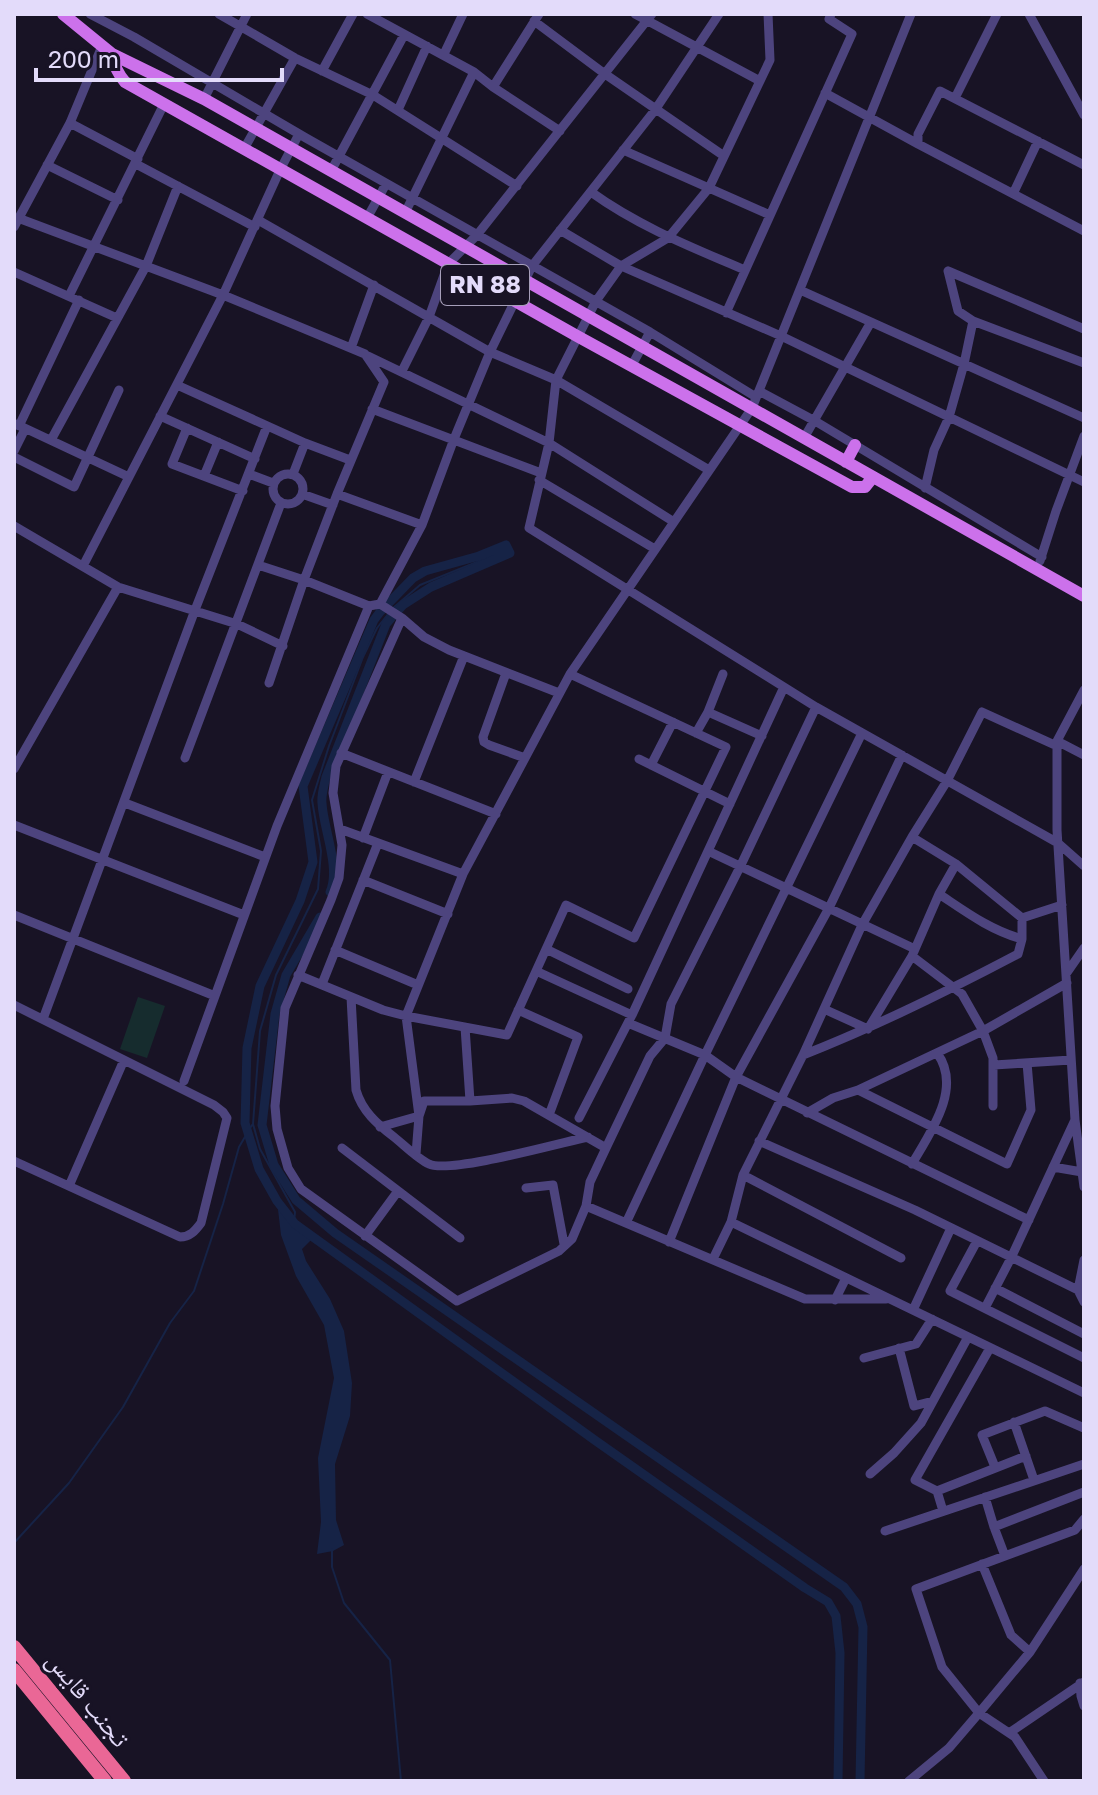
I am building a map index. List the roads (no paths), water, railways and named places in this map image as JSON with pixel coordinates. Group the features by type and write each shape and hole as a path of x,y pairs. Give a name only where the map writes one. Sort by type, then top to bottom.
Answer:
{"highway":[{"name":"تجنب قايس","path":"14,1647 124,1781"},
{"name":"تجنب قايس","path":"14,1670 105,1781"}],"main road":[{"name":"RN 88","path":"63,14 107,50 125,82 161,103 852,487 865,487 873,477"},
{"path":"107,50 204,99 676,365 755,399 804,438 968,531 1040,563 1084,596"},
{"path":"161,103 168,82"},
{"path":"676,365 683,353"},
{"path":"846,462 855,445"},
{"path":"968,531 976,518"}],"street":[{"path":"90,14 650,332 755,399 815,421 976,518 1040,563 1084,436"},
{"path":"219,14 295,58 373,95 517,186"},
{"path":"204,99 247,14"},
{"path":"322,71 353,14"},
{"path":"367,14 474,72 560,131"},
{"path":"444,54 463,14"},
{"path":"635,14 649,17 696,48 760,81"},
{"path":"382,605 422,525 490,352 532,266 655,110 719,14"},
{"path":"768,14 770,60 709,188 668,238 621,266 596,301 556,380 549,443 529,528 816,707 1058,843 1084,866"},
{"path":"726,313 852,34 829,19 831,14"},
{"path":"416,1154 419,1116 406,1016 463,874 570,674 741,425 755,399 911,14"},
{"path":"955,98 997,14"},
{"path":"1029,14 1084,115"},
{"path":"402,371 429,317 448,264 477,235 517,186 649,17"},
{"path":"493,87 536,18 605,74 724,156"},
{"path":"331,171 404,35"},
{"path":"398,110 427,46"},
{"path":"107,50 16,223 146,266 365,354 549,443 674,522"},
{"path":"244,149 295,58"},
{"path":"405,213 474,72"},
{"path":"918,144 918,134 940,91 1084,165"},
{"path":"825,93 1084,231"},
{"path":"119,390 74,487 14,454 19,426 95,247 161,103"},
{"path":"70,123 178,186 257,223 374,285 490,352 556,380 709,470"},
{"path":"83,566 223,295 299,134"},
{"path":"1013,194 1038,141"},
{"path":"623,150 770,215"},
{"path":"47,165 118,200"},
{"path":"367,218 386,184"},
{"path":"51,440 146,266 178,186"},
{"path":"591,192 668,238 745,270"},
{"path":"560,230 621,266 781,336 1084,482"},
{"path":"1084,329 948,271 958,311 973,321 1084,363"},
{"path":"14,272 117,318"},
{"path":"351,348 374,285"},
{"path":"800,290 1084,418"},
{"path":"925,488 934,450 949,417 973,321"},
{"path":"804,438 871,322"},
{"path":"632,365 650,332"},
{"path":"269,683 304,580 384,382 365,354"},
{"path":"177,385 350,460"},
{"path":"372,409 454,439 540,476 655,549"},
{"path":"160,416 255,459"},
{"path":"19,426 129,477"},
{"path":"43,1019 267,426"},
{"path":"187,428 172,464 243,491"},
{"path":"204,476 218,442"},
{"path":"293,474 305,443"},
{"path":"249,474 273,483"},
{"path":"283,474 293,474 302,483 302,494 295,502 281,503 273,494 273,483 283,474"},
{"path":"302,494 333,505"},
{"path":"337,494 422,525"},
{"path":"185,758 281,503"},
{"path":"14,526 118,587 237,624 283,646"},
{"path":"258,565 369,606 382,605 424,637 559,693"},
{"path":"14,769 118,587"},
{"path":"184,1081 265,857 369,606"},
{"path":"399,616 336,766 333,793 342,845 339,878 285,1008 275,1106 281,1147 288,1168 301,1189 457,1301 559,1251 572,1239 586,1206 590,1182 650,1056 665,1038 671,1004 816,707"},
{"path":"414,782 464,656"},
{"path":"506,673 483,737 484,742 525,758"},
{"path":"298,975 383,1010 507,1035 566,905 634,938 726,747 570,674"},
{"path":"696,733 723,674"},
{"path":"579,1118 630,1019 784,687"},
{"path":"1084,690 1057,744 1058,843 1071,1060 1084,1187"},
{"path":"708,712 762,736"},
{"path":"713,1259 731,1222 743,1175 803,1055 862,925 947,781 982,712 1084,755"},
{"path":"651,765 673,722"},
{"path":"626,1223 862,733"},
{"path":"341,753 496,814"},
{"path":"669,1242 736,1077 829,908 902,755"},
{"path":"639,759 730,804"},
{"path":"363,838 388,772"},
{"path":"125,803 265,857"},
{"path":"14,825 244,915"},
{"path":"340,829 463,874"},
{"path":"912,837 956,864 1022,918"},
{"path":"322,984 378,843"},
{"path":"708,851 829,908 914,953 962,994 983,1031 994,1065 993,1106"},
{"path":"868,1029 914,953 939,894 956,864"},
{"path":"363,880 448,914"},
{"path":"939,894 985,926 1022,939"},
{"path":"1022,918 1062,905"},
{"path":"14,915 215,996"},
{"path":"803,1055 868,1029 1018,954 1022,918"},
{"path":"807,1113 833,1098 858,1090 983,1031 1067,978 1084,948"},
{"path":"546,949 628,989"},
{"path":"335,950 418,985"},
{"path":"536,971 665,1038 705,1055 736,1077 807,1113 1029,1220"},
{"path":"351,997 356,1090 363,1108 380,1127 429,1164 444,1167 588,1137"},
{"path":"14,1005 214,1105 227,1118 201,1223 190,1235 180,1237 14,1161"},
{"path":"824,1009 868,1029"},
{"path":"518,1010 578,1037 549,1115"},
{"path":"465,1027 470,1101"},
{"path":"912,1164 933,1128 947,1093 944,1062 937,1053"},
{"path":"69,1186 124,1060"},
{"path":"994,1065 1071,1060"},
{"path":"858,1090 1007,1164 1031,1110 1027,1063"},
{"path":"419,1116 424,1101 519,1099 606,1148"},
{"path":"380,1127 419,1116"},
{"path":"985,1308 1075,1120"},
{"path":"759,1141 951,1228 1078,1290"},
{"path":"342,1148 460,1238"},
{"path":"1053,1167 1082,1172"},
{"path":"743,1175 901,1258"},
{"path":"526,1188 553,1185 564,1244"},
{"path":"365,1236 398,1191"},
{"path":"586,1206 805,1299 889,1298"},
{"path":"731,1222 1084,1393"},
{"path":"913,1310 951,1228"},
{"path":"977,1241 950,1291 1084,1358"},
{"path":"1084,1260 1078,1290 1084,1302"},
{"path":"835,1300 846,1278"},
{"path":"995,1288 1084,1334"},
{"path":"864,1358 916,1344 932,1319"},
{"path":"870,1474 921,1423 968,1337"},
{"path":"899,1348 914,1406 933,1401"},
{"path":"943,1511 937,1491 915,1480 990,1348"},
{"path":"995,1467 982,1435 1045,1411 1084,1428"},
{"path":"1014,1422 1034,1480"},
{"path":"937,1491 1026,1456"},
{"path":"885,1531 1084,1464"},
{"path":"994,1527 1084,1492"},
{"path":"985,1497 1005,1556"},
{"path":"1044,1781 1015,1737 979,1713 942,1667 916,1589 1080,1532 1084,1519"},
{"path":"982,1564 1011,1635 1030,1652"},
{"path":"909,1781 949,1748 1030,1652 1084,1569"},
{"path":"1009,1733 1082,1682"},
{"path":"1082,1682 1084,1706"}],"water":[{"path":"277,1201 295,1224 314,1237 302,1249 344,1331 352,1383 350,1416 335,1464 336,1520 344,1545 317,1554 321,1522 318,1458 334,1378 324,1325 296,1276 281,1235"}],"waterway":[{"path":"330,892 334,871 323,813 323,790 386,624 403,605 431,587 510,553 506,545 425,571 413,578 374,620 303,786 313,862 300,901 260,986 247,1048 245,1123 259,1169 277,1201 295,1224 596,1441 828,1602 836,1616 840,1653 838,1781"},
{"path":"393,608 420,585 504,551"},
{"path":"294,1223 295,1212 260,1149 253,1124 260,1031 276,975 318,889 321,851 312,800 363,657 377,628 389,613"},
{"path":"320,917 286,975 275,1014 262,1125 274,1165 296,1200 335,1233 844,1587 857,1604 863,1627 860,1781"},
{"path":"14,1543 69,1483 123,1407 170,1323 194,1291 239,1147 252,1125"},
{"path":"332,1549 332,1567 344,1603 390,1660 401,1781"}]}
